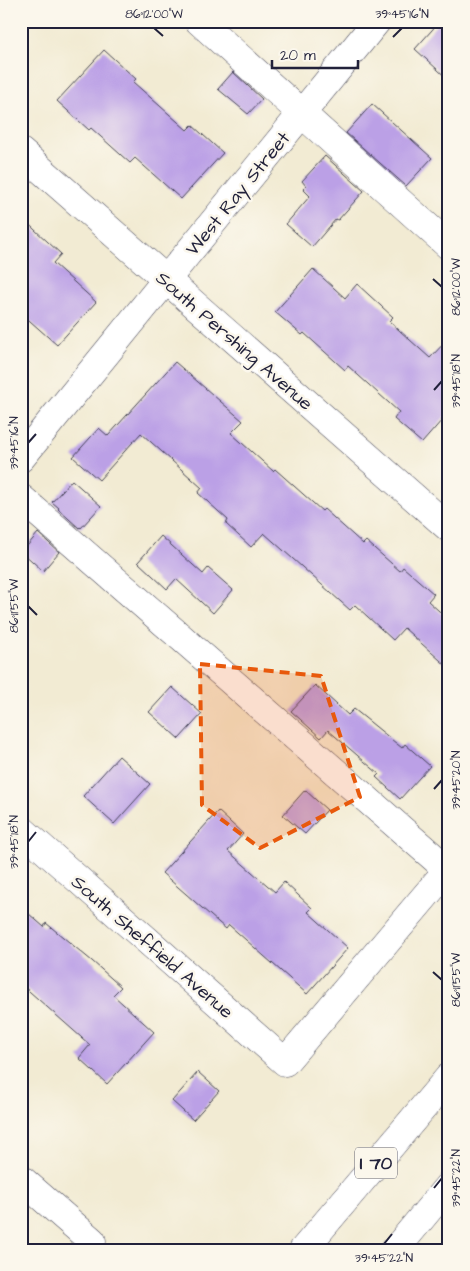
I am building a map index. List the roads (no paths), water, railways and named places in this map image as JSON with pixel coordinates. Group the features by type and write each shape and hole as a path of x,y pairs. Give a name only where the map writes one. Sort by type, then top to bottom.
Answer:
{"main road":[{"path":"199,21 449,246"},
{"name":"West Ray Street","path":"21,458 377,21"},
{"name":"South Pershing Avenue","path":"21,152 449,528"},
{"path":"21,498 448,869"},
{"name":"South Sheffield Avenue","path":"21,829 285,1062 448,869"},
{"name":"I 70","path":"303,1250 449,1077"},
{"path":"21,1179 92,1241"},
{"path":"395,1250 449,1185"}]}
